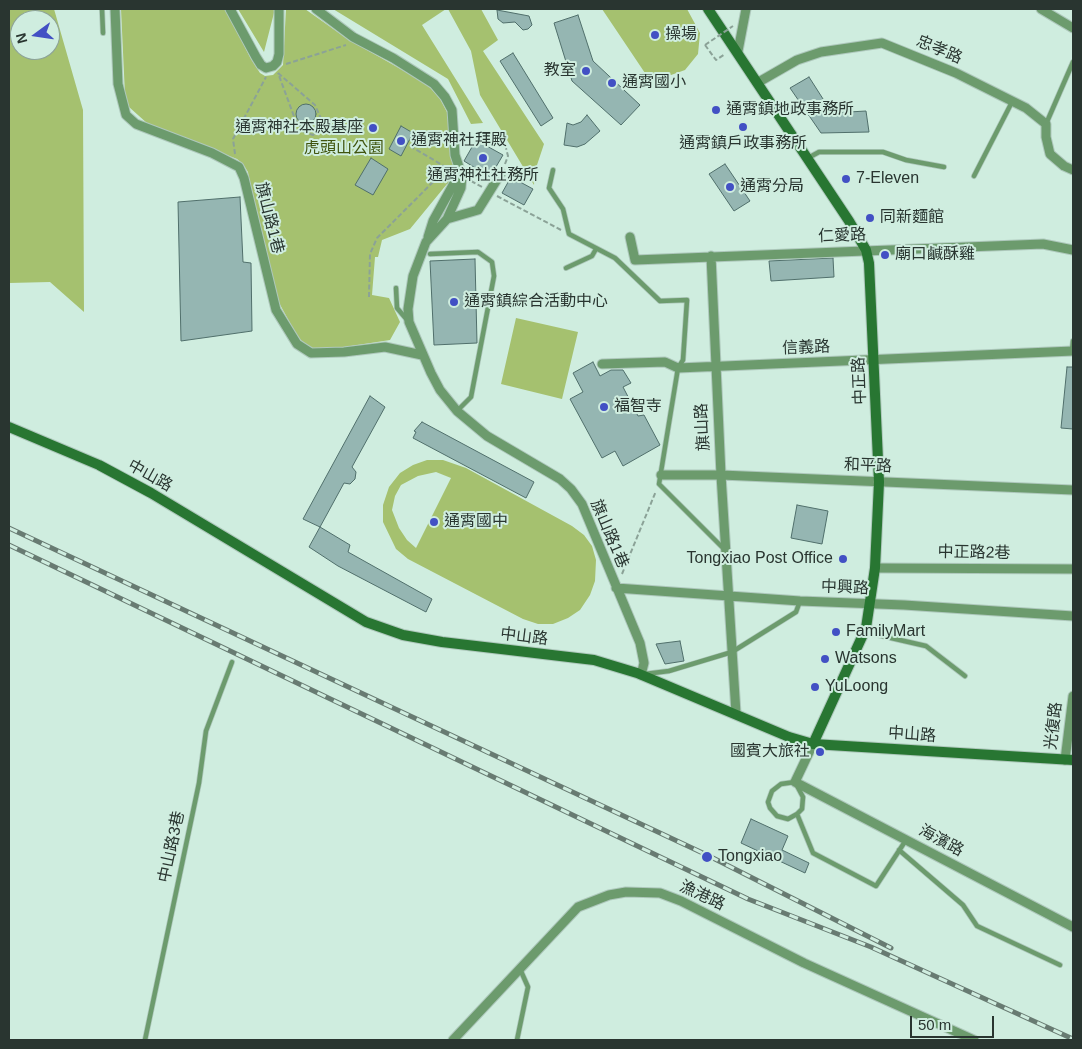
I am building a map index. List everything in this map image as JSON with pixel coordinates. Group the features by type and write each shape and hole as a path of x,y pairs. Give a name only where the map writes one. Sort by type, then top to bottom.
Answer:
{"main road":[{"name":"中正路","path":"708,9 738,51 866,250 869,263 878,482 875,568 865,632 813,744"},
{"name":"中山路","path":"9,427 99,465 150,493 366,622 403,635 442,642 594,660 642,675 736,713 789,737 813,744 1069,760"}],"street":[{"name":"旗山路1巷","path":"115,9 118,84 126,115 136,124 212,153 238,167 244,178 276,310 297,344 311,353 344,352 385,347 422,355"},
{"path":"230,9 256,58 266,68 273,66 277,62 279,54 279,9"},
{"path":"316,9 353,36 434,84 445,97 452,110 455,155 460,176 433,221 426,242"},
{"path":"738,51 746,9"},
{"path":"1041,9 1073,28"},
{"name":"忠孝路","path":"757,83 797,60 821,52 882,43 956,73 1012,102 1046,124"},
{"path":"1046,124 1046,137 1050,154 1064,166 1073,170"},
{"path":"447,219 478,210 501,173"},
{"name":"旗山路1巷","path":"460,176 461,188 447,219 426,242 413,276 409,294 408,322 440,390 456,411 475,428 560,479 571,489 590,522 640,643 644,664 642,675"},
{"name":"仁愛路","path":"630,237 635,260 1043,244 1073,250"},
{"name":"旗山路","path":"710,256 720,475 736,713"},
{"name":"信義路","path":"602,364 665,362 678,368 715,367 1073,351"},
{"name":"和平路","path":"660,479 720,475 1073,490"},
{"name":"中正路2巷","path":"875,568 1073,569"},
{"name":"中興路","path":"616,588 800,601 870,603 1073,616"},
{"name":"光復路","path":"1069,760 1073,696"},
{"name":"中正路","path":"795,782 813,744"},
{"name":"海濱路","path":"795,782 1073,927"},
{"name":"漁港路","path":"452,1040 578,907 593,900 626,892 660,892 804,963 974,1040"}],"lane":[{"path":"102,9 103,33"},
{"path":"1046,124 1073,62"},
{"path":"974,176 1012,102"},
{"path":"807,159 819,152 884,152 906,160 944,167"},
{"path":"553,170 549,188 563,209 569,234 616,258 660,301 687,300 683,360 678,368 660,479 725,551"},
{"path":"566,268 592,256 596,249"},
{"path":"430,254 478,252 492,262 494,276 471,397 456,411"},
{"path":"396,288 397,308 408,322"},
{"path":"1073,341 1073,351"},
{"path":"642,675 676,669 732,652 796,612 800,601"},
{"path":"865,632 926,646 964,676"},
{"name":"中山路3巷","path":"145,1040 199,783 206,731 232,662"},
{"path":"795,782 803,797 802,809 797,814 788,819 773,813 768,802 776,786 795,782"},
{"path":"797,814 813,853 876,886 906,840"},
{"path":"899,850 963,905 977,926 1060,965"},
{"path":"517,1040 528,987 520,967"}],"path":[{"path":"716,60 705,45 734,26"},
{"path":"284,65 347,45"},
{"path":"278,73 315,105 322,121 321,128 313,135 304,132 295,119 278,73"},
{"path":"238,167 233,138 266,77"},
{"path":"410,146 460,176"},
{"path":"501,173 508,156 506,148"},
{"path":"369,296 370,254 378,238 433,182 460,176"},
{"path":"503,199 529,215 569,234"},
{"path":"616,588 660,479"}],"green space":[{"path":"9,9 54,9 10,10 10,60 60,60 60,30 83,110 84,312 50,282 9,283"},
{"name":"虎頭山公園","path":"121,9 230,9 227,12 251,59 260,73 265,76 273,75 283,65 286,9 305,9 346,38 427,84 440,99 448,114 451,159 459,178 457,189 447,184 410,229 382,240 378,257 375,257 372,295 389,298 400,322 390,340 325,350 312,348 304,344 296,334 277,299 259,235 248,172 243,164 237,159 148,124 129,107 125,95"},
{"path":"238,9 275,9 264,52"},
{"path":"333,9 446,9 422,25 483,123 471,124 448,79"},
{"path":"448,9 481,9 498,40 483,51 544,144 535,171 534,185 480,95 471,51"},
{"path":"602,9 687,9 700,33 698,54 685,70 671,75 659,72 661,76 651,82"},
{"path":"516,318 578,332 562,399 501,384"},
{"path":"427,460 443,460 466,468 572,526 584,535 592,546 596,560 595,581 590,595 580,610 568,618 553,624 538,624 523,619 408,559 396,549 383,522 383,505 389,487 400,473 413,465","holes":["436,472 451,478 416,548 407,540 399,528 392,510 395,496 401,485 418,476"]}],"building":[{"path":"497,10 529,16 532,25 528,29 523,30 515,22 503,23 498,19"},
{"name":"教室","path":"578,15 593,61 640,105 621,125 572,81 554,23"},
{"path":"513,53 553,118 541,126 500,61"},
{"path":"809,77 832,113 866,111 869,132 821,133 790,88"},
{"path":"306,104 313,107 316,114 313,121 306,124 299,121 296,114 299,107"},
{"path":"587,115 600,131 585,144 577,147 564,145 567,123 573,125 581,122"},
{"name":"通霄神社拜殿","path":"401,126 413,133 401,156 389,149"},
{"name":"通霄神社社務所","path":"476,140 503,155 490,177 464,161"},
{"path":"371,158 388,169 373,195 355,185"},
{"name":"通霄分局","path":"725,164 750,201 734,211 709,174"},
{"path":"511,177 533,189 524,205 502,193"},
{"path":"240,197 243,262 251,263 252,331 181,341 178,202"},
{"path":"833,258 834,277 771,281 769,261"},
{"name":"通霄鎮綜合活動中心","path":"475,259 477,343 434,345 430,261"},
{"name":"福智寺","path":"593,362 600,376 611,370 623,370 631,383 623,387 638,416 644,415 660,445 623,466 615,451 602,458 570,399 583,392 573,373"},
{"path":"1067,367 1073,367 1073,429 1061,428"},
{"path":"370,396 385,407 352,467 356,472 355,479 350,484 344,483 320,527 303,519"},
{"path":"422,422 534,482 526,498 413,438 416,432 414,431"},
{"path":"797,505 828,511 822,544 791,538"},
{"path":"320,527 350,545 348,552 432,599 426,612 338,566 309,547"},
{"path":"680,641 684,661 665,664 656,644"},
{"path":"751,819 788,836 782,850 809,863 805,873 741,843"}],"railway":[{"path":"9,528 707,855 891,948"},
{"path":"9,545 748,899 871,947 1073,1039"}],"place":[{"name":"操場","path":"655,35"},
{"name":"教室","path":"586,71"},
{"name":"通霄國小","path":"612,83"},
{"name":"通霄鎮地政事務所","path":"716,110"},
{"name":"通霄鎮戶政事務所","path":"743,127"},
{"name":"通霄神社本殿基座","path":"373,128"},
{"name":"通霄神社拜殿","path":"401,141"},
{"name":"通霄神社社務所","path":"483,158"},
{"name":"7-Eleven","path":"846,179"},
{"name":"通霄分局","path":"730,187"},
{"name":"同新麵館","path":"870,218"},
{"name":"廟口鹹酥雞","path":"885,255"},
{"name":"通霄鎮綜合活動中心","path":"454,302"},
{"name":"福智寺","path":"604,407"},
{"name":"通霄國中","path":"434,522"},
{"name":"Tongxiao Post Office","path":"843,559"},
{"name":"FamilyMart","path":"836,632"},
{"name":"Watsons","path":"825,659"},
{"name":"YuLoong","path":"815,687"},
{"name":"國賓大旅社","path":"820,752"},
{"name":"Tongxiao","path":"707,857"}]}
